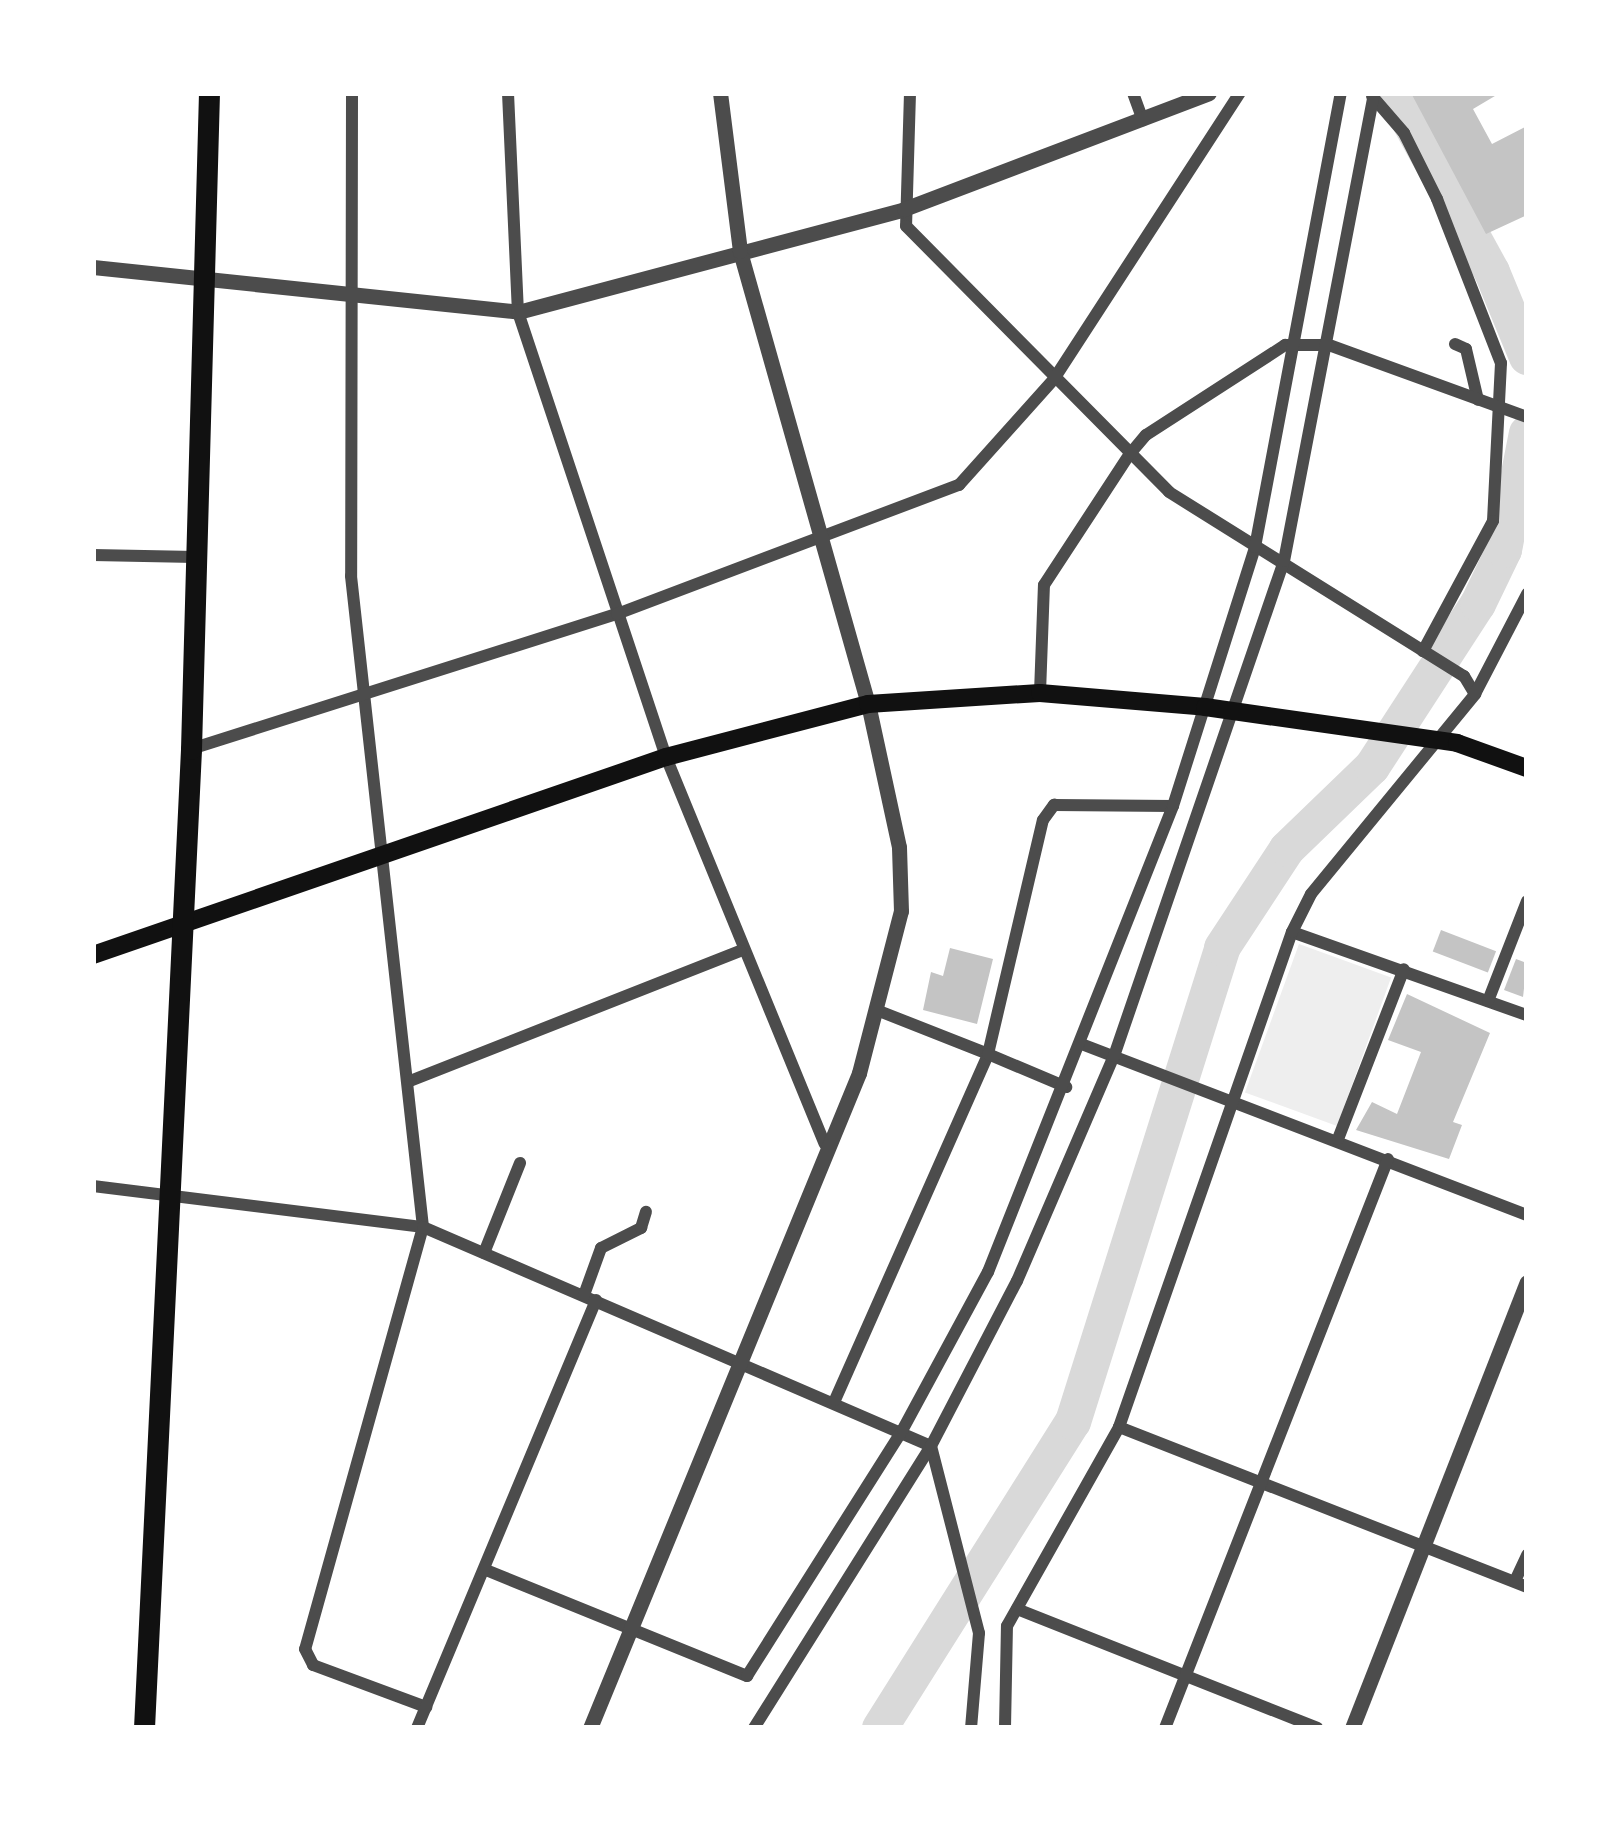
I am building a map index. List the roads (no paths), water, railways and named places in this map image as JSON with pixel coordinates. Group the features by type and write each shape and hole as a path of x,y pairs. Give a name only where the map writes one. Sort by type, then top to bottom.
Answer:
{"highway":[{"path":"144,1728 191,749 209,93"}],"main road":[{"path":"93,956 384,850 666,757 868,704 1040,693 1205,707 1437,739 1527,768"}],"street":[{"path":"352,93 346,466 422,1228 305,1649 314,1665 426,1707"},
{"path":"508,93 518,312 666,757 740,950 825,1144"},
{"path":"590,1728 879,1011 902,911 899,847 868,704 740,250 720,93"},
{"path":"910,93 906,226 1129,455 1208,522 1284,561 1464,676 1475,694"},
{"path":"1133,93 1143,120"},
{"path":"93,267 518,312 904,209 1210,93"},
{"path":"191,749 617,614 959,485 1054,379 1240,93"},
{"path":"486,1570 747,1676 903,1429 988,1272 1084,1045 1174,806 1255,547 1299,342 1342,93"},
{"path":"754,1728 931,1446 1017,1281 1114,1056 1284,561 1329,345 1371,96"},
{"path":"1371,96 1404,133 1437,199 1501,363 1504,409 1493,521 1428,653"},
{"path":"1040,693 1044,585 1129,455 1145,435 1299,342 1329,345 1527,417"},
{"path":"1455,344 1466,349 1478,400"},
{"path":"93,555 195,556"},
{"path":"1005,1728 1007,1626 1120,1427 1292,932 1311,894 1475,694 1527,594"},
{"path":"835,1400 988,1054 1043,820 1054,806 1174,806"},
{"path":"1489,1001 1527,901"},
{"path":"1292,932 1527,1015"},
{"path":"410,1081 740,950"},
{"path":"1338,1139 1404,969"},
{"path":"879,1011 1066,1088"},
{"path":"1084,1045 1527,1214"},
{"path":"1165,1728 1388,1159"},
{"path":"484,1253 520,1163"},
{"path":"93,1186 422,1228 742,1360 903,1429 931,1446 979,1633 971,1728"},
{"path":"417,1728 486,1570 590,1298 601,1248 641,1228 646,1212"},
{"path":"1352,1728 1527,1282"},
{"path":"1120,1427 1521,1584 1527,1555"},
{"path":"1017,1609 1317,1728"}],"waterway":[{"path":"1394,93 1492,272 1527,357"},
{"path":"880,1728 1073,1422 1222,948 1287,849 1372,767 1478,604 1504,550 1527,433"}]}
